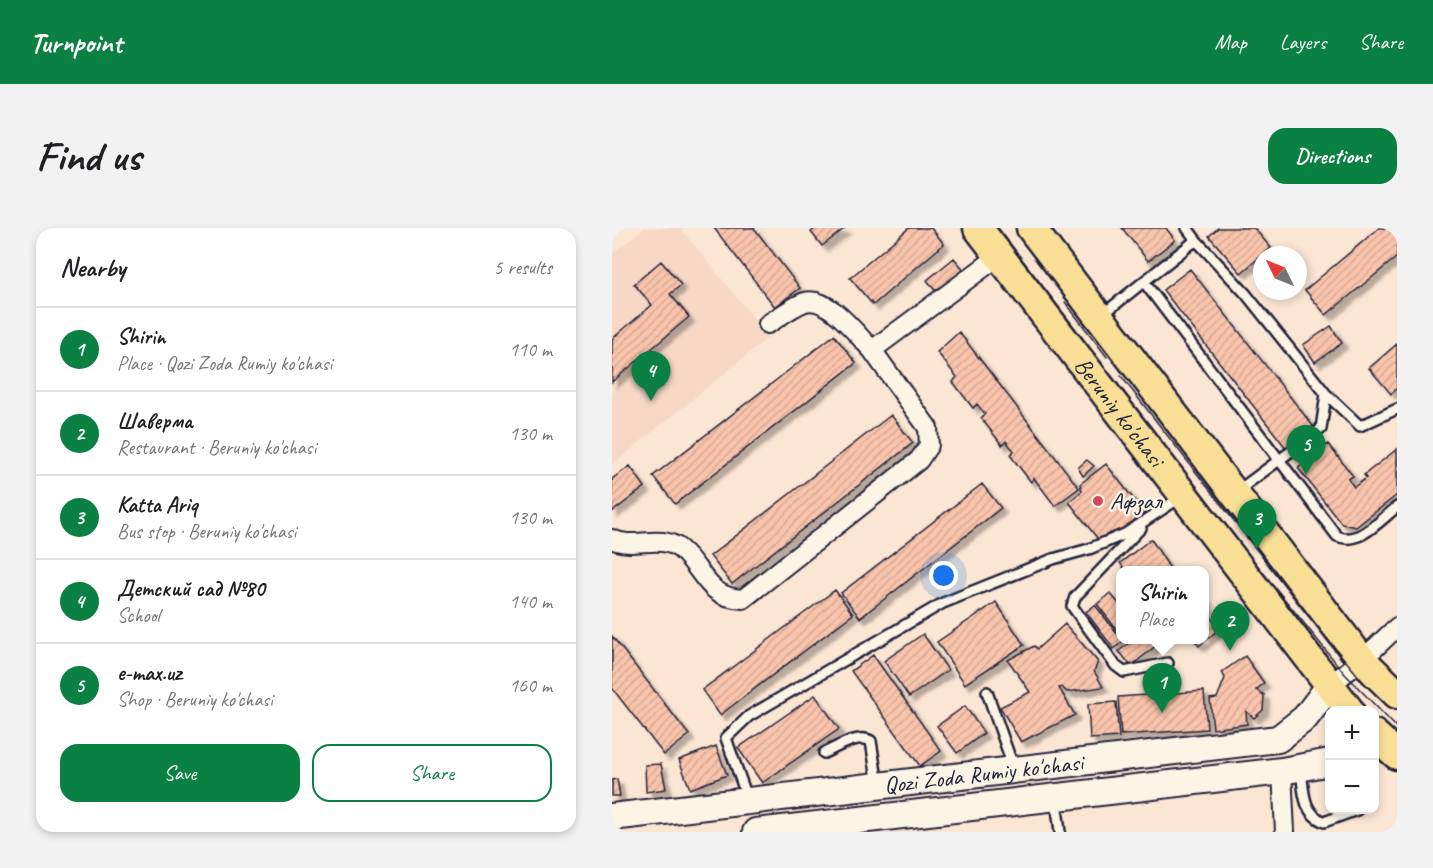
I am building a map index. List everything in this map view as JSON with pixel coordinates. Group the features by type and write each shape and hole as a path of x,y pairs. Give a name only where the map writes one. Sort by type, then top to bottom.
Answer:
{"main road":[{"name":"Beruniy ko'chasi","path":"978,228 1345,706"},
{"name":"Beruniy ko'chasi","path":"1030,228 1362,660 1397,694"}],"street":[{"path":"872,350 999,256"},
{"path":"612,539 621,543 662,542 679,548 713,589 726,598 743,598 919,460 929,445 928,428 872,350 828,306 817,302 805,302 768,324"},
{"path":"1330,685 1362,660 1397,627"},
{"name":"Qozi Zoda Rumiy ko'chasi","path":"612,817 1278,739 1305,718 1330,685"},
{"name":"Qozi Zoda Rumiy ko'chasi","path":"767,831 839,827 1325,763"},
{"path":"1285,832 1291,769"}],"lane":[{"path":"1187,228 1246,294 1326,394 1360,426 1397,409"},
{"path":"1098,318 1196,240"},
{"path":"1144,282 1336,536 1345,540 1356,538 1397,507"},
{"path":"1234,494 1321,429 1326,394"},
{"path":"748,800 726,738 749,716 943,603 1053,558 1089,549 1125,534 1183,496"},
{"path":"1153,516 1075,597 1072,606 1116,666 1124,672 1168,663"},
{"path":"987,692 1014,769"},
{"path":"824,753 857,739 867,738 871,741 878,785"},
{"path":"1291,769 1306,806 1314,818 1324,822 1346,814"},
{"path":"1056,797 1060,832"}],"shaded area":[{"path":"644,228 680,228 769,337 612,465 612,254"}],"building":[{"path":"714,228 754,228 800,288 775,307"},
{"path":"816,228 845,228 822,246 811,232"},
{"path":"909,228 931,228 944,244 873,305 850,278"},
{"path":"1122,228 1166,228 1175,240 1148,261"},
{"path":"1218,228 1254,228 1269,246 1253,246 1253,263 1241,273 1209,236"},
{"path":"1379,228 1397,228 1397,257 1326,315 1307,292 1307,288"},
{"path":"954,258 968,275 940,297 927,280"},
{"path":"661,261 681,285 670,294 689,317 612,382 612,339 652,305 634,284"},
{"path":"1190,269 1313,426 1286,448 1163,290"},
{"path":"1331,326 1342,343 1315,362 1303,345"},
{"path":"959,332 1079,488 1055,506 1034,478 1031,482 1010,455 1014,451 1006,441 1002,445 981,418 985,414 977,404 973,408 953,382 957,377 937,352"},
{"path":"834,335 856,363 675,504 653,476"},
{"path":"1397,344 1397,388 1391,394 1369,368"},
{"path":"891,415 913,443 732,584 710,556"},
{"path":"1328,444 1353,476 1348,479 1354,487 1366,478 1364,475 1397,449 1397,495 1356,527 1342,524 1298,468"},
{"path":"1087,460 1094,466 1083,476 1078,468"},
{"path":"1106,464 1143,511 1126,529 1101,543 1069,502 1082,491 1080,484"},
{"path":"630,466 645,487 612,512 612,479"},
{"path":"982,484 1001,508 860,618 841,593"},
{"path":"1151,539 1168,566 1122,566 1120,563"},
{"path":"835,590 853,614 720,715 702,690"},
{"path":"1110,593 1116,600 1116,629 1097,604"},
{"path":"996,602 1024,645 965,684 937,642"},
{"path":"1095,605 1116,632 1116,644 1120,644 1114,649 1086,612"},
{"path":"1209,614 1219,629 1209,638"},
{"path":"1065,624 1098,662 1094,671 1103,687 1067,692 1062,687 1059,688 1075,715 1021,742 1000,707 1030,692 1008,660 1034,646 1037,649"},
{"path":"923,634 948,670 909,697 884,661"},
{"path":"612,636 689,735 664,755 612,688"},
{"path":"1128,644 1158,644 1131,666 1119,651"},
{"path":"873,655 941,751 920,766 851,671"},
{"path":"1245,656 1264,683 1256,690 1264,695 1263,710 1254,718 1246,711 1247,724 1213,729 1210,699 1217,698 1225,678 1222,672"},
{"path":"1204,691 1207,729 1121,735 1118,697"},
{"path":"815,695 839,729 762,783 738,748"},
{"path":"1116,702 1119,737 1090,739 1088,704"},
{"path":"965,706 984,733 957,753 937,726"},
{"path":"716,746 727,775 690,789 679,760"},
{"path":"661,764 666,789 646,792 645,765"},
{"path":"617,779 620,796 612,796 612,780"}],"tram line":[{"path":"998,228 1253,560 1345,674 1397,728"},
{"path":"1065,302 1107,357"},
{"path":"1121,376 1305,612 1365,684"}],"place":[{"name":"Детский сад №80","path":"651,401"},
{"name":"e-max.uz","path":"1306,475"},
{"name":"Афзал","path":"1098,501"},
{"name":"Katta Ariq","path":"1257,549"},
{"name":"Шаверма","path":"1230,651"},
{"name":"Shirin","path":"1162,713"}]}
